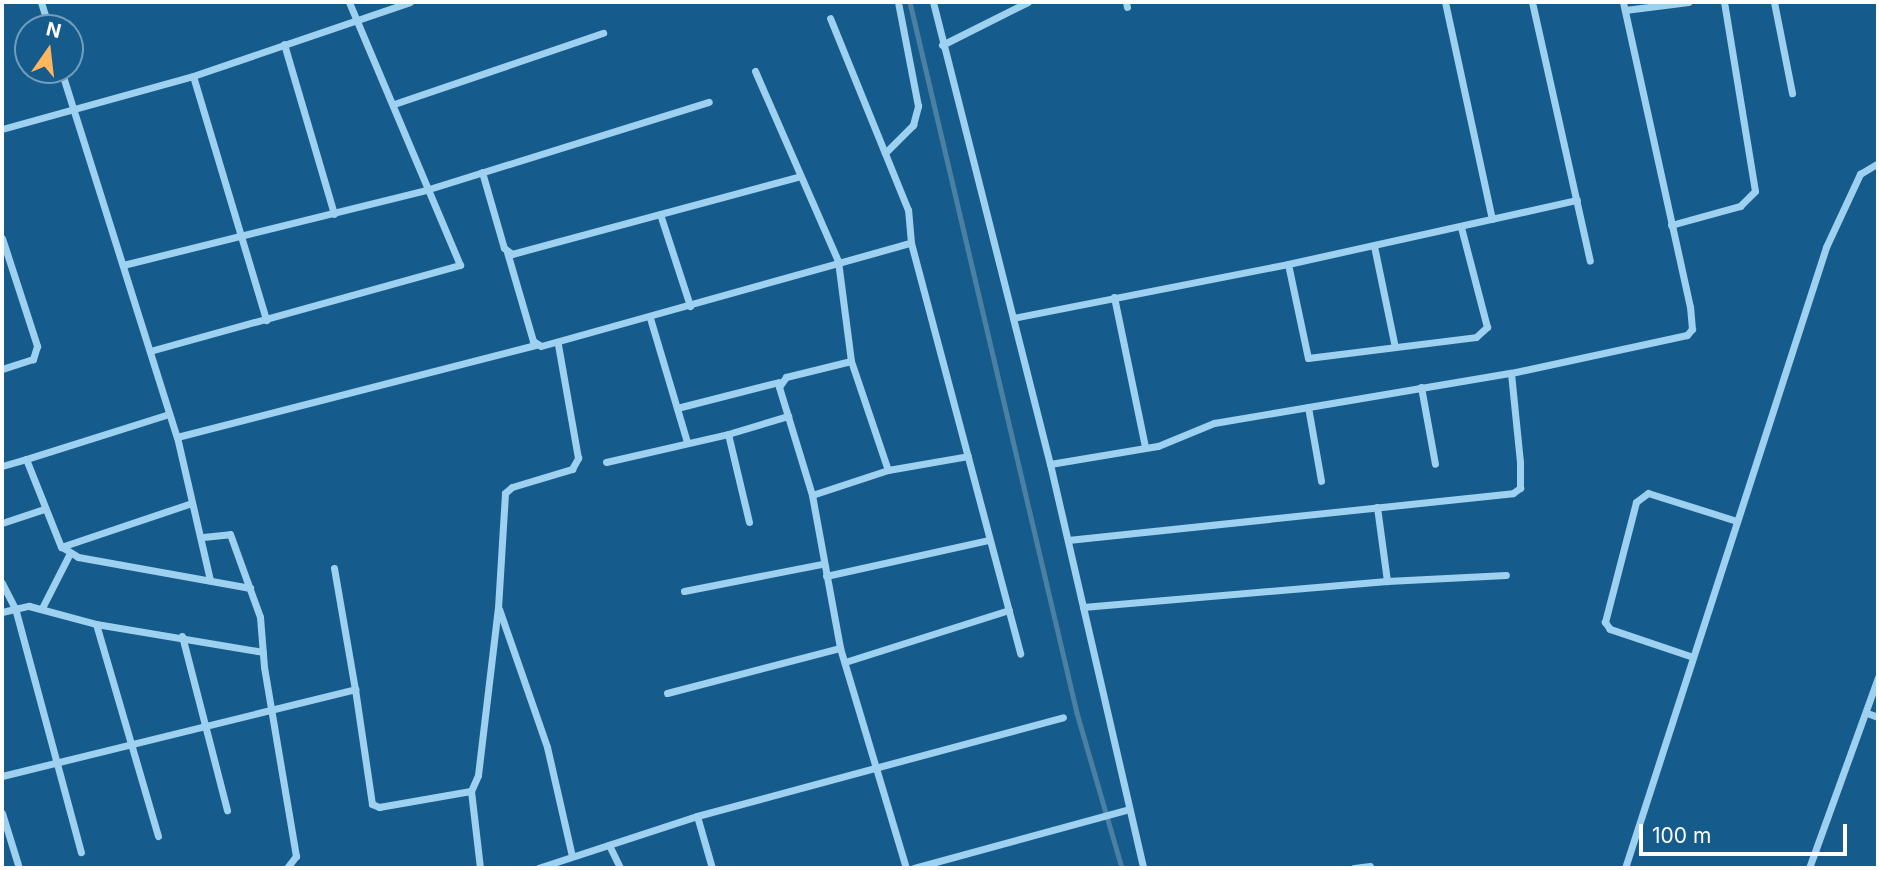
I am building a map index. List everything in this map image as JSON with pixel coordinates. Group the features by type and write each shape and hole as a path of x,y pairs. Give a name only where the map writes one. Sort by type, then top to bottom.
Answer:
{"street":[{"path":"150,351 458,267 429,188 349,2"},
{"path":"2,129 193,76 410,2"},
{"path":"885,153 913,125 918,106 898,2"},
{"path":"933,2 1050,464 1143,868"},
{"path":"942,44 1028,2"},
{"path":"1445,2 1493,219"},
{"path":"1532,2 1590,261"},
{"path":"1050,464 1145,447 1214,423 1511,373 1687,335 1691,314 1623,2"},
{"path":"1625,10 1688,2"},
{"path":"1671,225 1740,206 1754,196 1724,2"},
{"path":"1774,2 1792,93"},
{"path":"830,18 913,223 911,243 1020,654"},
{"path":"394,104 603,33"},
{"path":"284,44 334,214"},
{"path":"755,71 798,177 838,261 851,360 888,470"},
{"path":"193,76 266,320"},
{"path":"65,84 177,436 192,503 203,537 210,580"},
{"path":"123,265 429,188 709,102"},
{"path":"1625,868 1838,216 1860,174 1878,163"},
{"path":"482,172 536,345"},
{"path":"507,252 517,253 798,177"},
{"path":"1013,318 1288,264 1577,200"},
{"path":"660,214 690,306"},
{"path":"1288,264 1308,358 1476,337 1487,331 1461,227"},
{"path":"2,238 37,346 33,359 2,369"},
{"path":"177,436 536,345 558,344 838,261 911,243"},
{"path":"1374,246 1395,346"},
{"path":"1114,297 1145,447"},
{"path":"650,318 687,442"},
{"path":"480,868 471,791 478,775 498,608 505,494 512,487 572,469 578,458 558,344"},
{"path":"677,408 851,360"},
{"path":"1068,540 1517,490 1520,462 1511,373"},
{"path":"779,382 812,495 822,564 840,648 905,868"},
{"path":"1421,387 1435,464"},
{"path":"1308,408 1321,481"},
{"path":"2,466 169,414"},
{"path":"606,462 728,434 788,416"},
{"path":"728,434 748,522"},
{"path":"812,495 888,470 968,456"},
{"path":"26,459 44,509 62,547 69,555 250,588"},
{"path":"1693,657 1610,629 1605,622 1636,502 1648,493 1737,521"},
{"path":"62,547 192,503"},
{"path":"1377,507 1387,581"},
{"path":"2,523 44,509"},
{"path":"203,537 230,534 260,617 262,652 296,856 287,868"},
{"path":"826,576 989,540"},
{"path":"42,608 69,555"},
{"path":"684,590 822,564"},
{"path":"334,568 372,804 379,807 471,791"},
{"path":"1083,607 1387,581 1506,575"},
{"path":"2,583 15,608 81,852"},
{"path":"2,612 15,608 42,608 96,624 182,636 262,652"},
{"path":"498,608 547,747 572,856"},
{"path":"845,662 1009,610"},
{"path":"96,624 158,836"},
{"path":"182,636 227,810"},
{"path":"667,693 840,648"},
{"path":"1810,868 1878,677"},
{"path":"2,776 58,759 355,689"},
{"path":"1867,713 1878,718"},
{"path":"538,868 697,816 877,770 1063,717"},
{"path":"914,868 1129,809"},
{"path":"2,813 19,868"},
{"path":"697,816 712,868"},
{"path":"609,845 620,868"},
{"path":"1354,868 1370,866"}],"waterway":[{"path":"910,2 1077,713 1122,868"}]}
